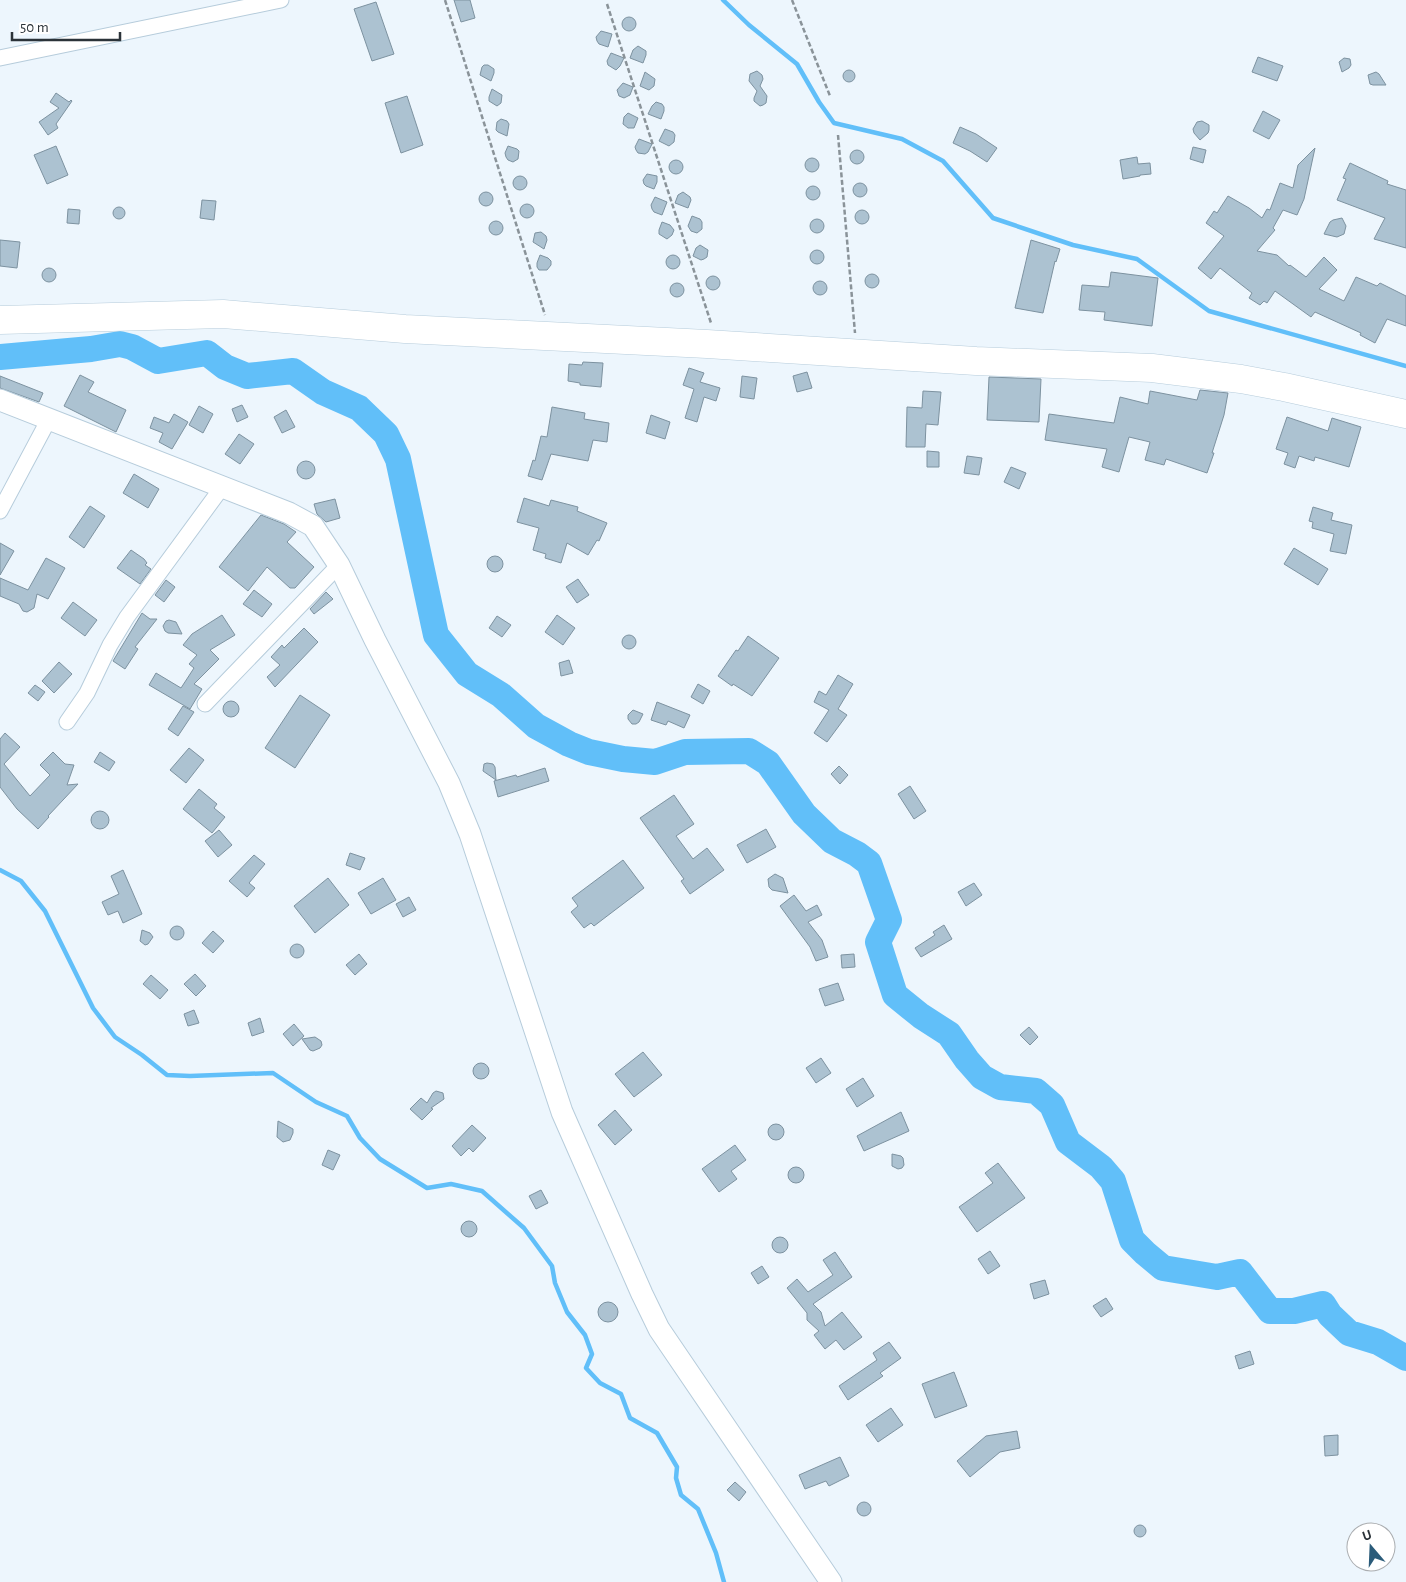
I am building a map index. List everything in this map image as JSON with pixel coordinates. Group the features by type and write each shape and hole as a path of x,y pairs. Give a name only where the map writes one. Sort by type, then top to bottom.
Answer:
{"highway":[{"path":"0,303 223,297 407,312 713,327 976,344 1241,379 1284,386 1406,414"},
{"path":"0,320 222,314 405,329 707,344 976,361 1050,354 1153,350 1217,358 1287,370 1406,396"}],"street":[{"path":"0,58 280,0"},
{"path":"0,400 289,512 313,526 339,565 456,800 470,834 562,1112 642,1294 660,1329 831,1582"},
{"path":"0,511 49,419"},
{"path":"67,722 87,693 110,645 127,617 223,486"},
{"path":"205,704 339,565"}],"path":[{"path":"446,0 546,319"},
{"path":"792,0 830,96"},
{"path":"608,4 713,327"},
{"path":"838,134 856,337"}],"building":[{"path":"454,0 470,0 475,18 461,22"},
{"path":"376,2 394,54 372,61 354,9"},
{"path":"629,17 634,19 636,24 634,29 629,31 624,29 622,24 624,19"},
{"path":"601,31 612,34 608,47 599,44 597,41 596,37"},
{"path":"638,46 646,51 643,63 630,58 633,50"},
{"path":"611,53 624,58 616,70 608,65 607,61"},
{"path":"1258,57 1283,66 1277,81 1252,72"},
{"path":"1344,58 1350,59 1351,65 1342,72 1339,62"},
{"path":"484,65 494,69 491,81 480,75"},
{"path":"847,70 851,70 855,76 851,82 847,82 843,78 843,74"},
{"path":"757,71 762,75 763,79 760,86 767,96 766,103 760,106 754,101 757,91 749,81 750,74"},
{"path":"645,72 655,79 654,86 649,90 640,86"},
{"path":"1376,72 1386,85 1370,84 1368,75"},
{"path":"623,83 633,87 630,95 624,98 619,96 617,90"},
{"path":"492,89 502,95 501,103 497,106 489,101"},
{"path":"56,93 69,102 72,101 56,124 58,128 48,135 39,122 59,108 50,102"},
{"path":"407,96 423,145 401,153 385,103"},
{"path":"656,102 664,107 661,119 648,114"},
{"path":"1263,111 1280,120 1269,139 1253,131"},
{"path":"628,113 638,118 634,128 628,128 623,124 624,117"},
{"path":"501,119 509,124 507,136 496,130 497,122"},
{"path":"1202,121 1209,125 1209,130 1200,140 1193,129 1197,122"},
{"path":"960,127 976,134 997,148 987,162 953,143"},
{"path":"665,129 673,132 675,135 674,142 669,146 659,141"},
{"path":"639,139 652,144 645,154 638,153 636,150 635,147"},
{"path":"56,146 68,175 47,184 34,155"},
{"path":"508,146 519,151 518,159 513,162 506,157 505,153"},
{"path":"1193,147 1206,150 1203,163 1190,159"},
{"path":"1315,148 1304,199 1297,215 1283,210 1273,228 1275,230 1257,251 1277,255 1289,266 1306,277 1324,257 1337,270 1319,289 1344,301 1356,277 1377,286 1380,283 1406,296 1406,326 1387,319 1375,343 1360,335 1361,333 1315,312 1311,317 1275,291 1267,303 1264,301 1260,305 1249,298 1252,293 1220,268 1211,279 1198,268 1224,236 1206,223 1214,211 1217,213 1228,196 1262,218 1267,209 1270,210 1280,183 1293,188 1298,165"},
{"path":"857,150 862,152 864,157 862,162 857,164 852,162 850,157 852,152"},
{"path":"1137,157 1138,164 1150,163 1151,174 1123,179 1120,160"},
{"path":"812,158 817,160 819,165 817,170 812,172 807,170 805,165 807,160"},
{"path":"673,160 679,160 683,167 679,174 673,174 669,170 669,164"},
{"path":"1350,163 1388,181 1387,184 1406,190 1406,248 1374,239 1385,218 1337,200 1346,179 1343,178"},
{"path":"647,174 657,176 654,189 644,184 643,180"},
{"path":"517,176 523,176 527,183 523,190 517,190 513,186 513,180"},
{"path":"860,183 865,185 867,190 865,195 860,197 855,195 853,190 855,185"},
{"path":"810,186 816,186 820,193 816,200 810,200 806,196 806,190"},
{"path":"486,192 491,194 493,199 491,204 486,206 481,204 479,199 481,194"},
{"path":"683,192 691,200 688,208 675,203 678,195"},
{"path":"655,197 667,202 662,215 654,212 652,209 651,205"},
{"path":"202,200 216,201 214,220 200,218"},
{"path":"527,204 532,206 534,211 532,216 527,218 522,216 520,211 522,206"},
{"path":"117,207 121,207 125,213 121,219 117,219 113,215 113,211"},
{"path":"68,209 80,210 79,224 67,223"},
{"path":"862,210 867,212 869,217 867,222 862,224 857,222 855,217 857,212"},
{"path":"692,216 700,219 702,222 702,229 697,233 691,231 688,226"},
{"path":"1342,218 1346,226 1344,234 1337,237 1324,234 1330,222"},
{"path":"814,219 820,219 824,226 820,233 814,233 810,229 810,223"},
{"path":"496,221 501,223 503,228 501,233 496,235 491,233 489,228 491,223"},
{"path":"662,222 670,225 674,230 667,239 659,234"},
{"path":"541,232 546,236 547,240 544,249 533,242 535,233"},
{"path":"0,240 20,242 17,268 0,266"},
{"path":"1031,240 1060,249 1055,261 1043,313 1015,308"},
{"path":"700,245 708,250 707,257 701,260 693,256 696,248"},
{"path":"814,250 820,250 824,257 820,264 814,264 810,260 810,254"},
{"path":"540,255 551,261 551,265 547,270 539,270 537,267"},
{"path":"670,255 676,255 680,262 676,269 670,269 666,265 666,259"},
{"path":"49,268 54,270 56,275 54,280 49,282 44,280 42,275 44,270"},
{"path":"1111,272 1158,278 1152,326 1104,320 1105,312 1079,310 1082,285 1109,287"},
{"path":"872,274 877,276 879,281 877,286 872,288 867,286 865,281 867,276"},
{"path":"713,276 718,278 720,283 718,288 713,290 708,288 706,283 708,278"},
{"path":"817,281 823,281 827,288 823,295 817,295 813,291 813,285"},
{"path":"677,283 682,285 684,290 682,295 677,297 672,295 670,290 672,285"},
{"path":"583,362 603,363 601,387 580,385 580,383 568,381 569,364 582,365"},
{"path":"689,368 704,373 700,382 720,388 716,401 704,397 697,422 685,418 694,389 683,385"},
{"path":"807,372 812,388 797,392 793,376"},
{"path":"80,375 94,382 88,392 126,410 116,432 64,406"},
{"path":"0,376 43,393 39,402 0,388"},
{"path":"742,376 757,378 754,399 740,397"},
{"path":"989,377 1041,379 1039,422 987,420"},
{"path":"1200,390 1228,393 1224,415 1207,473 1166,459 1164,465 1145,460 1150,442 1129,437 1119,472 1102,467 1107,449 1045,440 1049,414 1114,423 1120,397 1148,404 1150,391 1197,400"},
{"path":"923,391 941,392 938,425 926,424 925,447 906,447 907,407 922,408"},
{"path":"242,405 248,417 237,422 232,409"},
{"path":"199,406 213,414 203,433 189,425"},
{"path":"552,407 585,413 584,419 609,423 607,442 593,440 588,461 551,454 542,480 528,476 533,460 535,461 541,436 547,437"},
{"path":"286,410 295,427 282,433 274,417"},
{"path":"174,414 188,422 172,449 159,442 163,433 150,428 154,417 169,423"},
{"path":"651,415 670,422 665,439 646,433"},
{"path":"1287,417 1328,431 1332,418 1361,427 1349,467 1315,457 1314,461 1299,456 1295,468 1284,464 1288,453 1276,449"},
{"path":"239,434 254,444 240,464 225,454"},
{"path":"927,451 939,452 939,467 927,467"},
{"path":"967,456 982,458 979,475 964,473"},
{"path":"302,461 310,461 315,466 313,477 302,479 297,474 297,466"},
{"path":"1011,467 1026,473 1019,489 1004,482"},
{"path":"134,474 159,489 148,508 123,493"},
{"path":"524,498 549,506 551,500 578,507 577,511 607,523 599,541 597,540 588,555 567,543 561,563 545,558 546,554 533,550 539,528 517,522"},
{"path":"335,499 340,518 326,522 317,514 314,504"},
{"path":"90,506 105,516 84,548 69,537"},
{"path":"1313,507 1333,513 1331,520 1352,525 1346,554 1330,551 1334,534 1312,528 1313,522 1309,521"},
{"path":"261,515 284,524 296,532 287,542 314,567 295,588 290,588 267,567 248,591 219,567"},
{"path":"0,543 14,551 0,575"},
{"path":"1294,548 1328,569 1318,585 1284,564"},
{"path":"131,550 144,559 147,563 145,565 151,569 140,584 117,568"},
{"path":"495,556 501,558 503,564 501,570 495,572 489,570 487,564 489,558"},
{"path":"46,558 65,568 48,599 37,594 34,608 27,612 23,611 19,604 0,596 0,578 28,590"},
{"path":"578,579 589,595 577,603 566,587"},
{"path":"166,580 175,587 164,602 155,595"},
{"path":"254,590 272,604 262,617 243,604"},
{"path":"326,592 333,599 314,614 310,609"},
{"path":"73,602 97,620 85,636 61,618"},
{"path":"142,613 150,619 157,619 135,647 138,649 125,669 113,661"},
{"path":"222,615 235,635 210,650 219,659 194,684 202,689 190,709 149,685 156,673 181,688 194,668 189,664 197,655 183,645 192,634"},
{"path":"557,615 575,628 563,645 545,632"},
{"path":"497,616 511,625 502,637 489,628"},
{"path":"169,620 176,622 182,634 165,631 163,626"},
{"path":"304,628 318,642 275,687 267,677 280,665 271,657 282,645 284,648"},
{"path":"626,635 632,635 636,642 632,649 626,649 622,645 622,639"},
{"path":"748,636 779,658 752,696 733,684 732,686 718,676"},
{"path":"569,660 573,673 561,676 559,663"},
{"path":"59,662 72,674 54,693 42,681"},
{"path":"838,675 853,684 838,709 847,715 827,742 814,733 829,710 814,702 819,691 826,695"},
{"path":"698,684 710,691 703,704 691,697"},
{"path":"35,685 45,692 38,701 28,693"},
{"path":"300,695 330,715 295,768 265,748"},
{"path":"231,701 237,703 239,709 237,715 231,717 225,715 223,709 225,703"},
{"path":"657,702 690,715 684,728 668,721 666,725 651,720"},
{"path":"183,706 194,712 178,736 168,729"},
{"path":"633,710 643,714 636,724 632,724 628,719 628,715"},
{"path":"5,733 20,747 4,764 30,796 50,775 40,765 53,752 65,764 74,765 67,785 78,784 38,829 17,809 0,787 0,739"},
{"path":"189,748 204,760 186,783 170,770"},
{"path":"100,752 115,762 109,771 94,762"},
{"path":"484,764 493,764 495,767 496,780 483,771"},
{"path":"839,766 848,775 840,784 831,774"},
{"path":"545,768 549,781 498,797 494,781 516,775 517,777"},
{"path":"910,786 926,811 914,819 898,794"},
{"path":"199,789 217,804 214,808 225,817 212,833 183,809"},
{"path":"674,795 694,824 676,836 693,859 707,848 724,870 690,894 681,881 684,879 640,818"},
{"path":"100,811 106,814 109,820 106,826 100,829 94,826 91,820 94,814"},
{"path":"766,829 776,847 747,863 737,845"},
{"path":"219,830 232,845 218,857 205,841"},
{"path":"350,853 365,858 360,870 346,865"},
{"path":"254,855 265,864 249,883 255,888 247,897 229,881"},
{"path":"623,860 644,888 594,926 591,923 584,928 571,912 578,906 572,898"},
{"path":"123,870 142,914 123,923 118,911 108,915 102,902 119,894 111,876"},
{"path":"775,874 783,878 788,893 772,890 769,887 768,879"},
{"path":"328,878 349,905 315,933 294,906"},
{"path":"383,878 396,900 371,914 358,893"},
{"path":"974,883 982,895 966,906 958,892"},
{"path":"794,895 806,911 817,905 822,915 808,922 822,940 828,957 816,961 810,947 780,906"},
{"path":"409,897 416,910 403,917 396,904"},
{"path":"944,925 952,939 921,957 915,948 935,935 933,932"},
{"path":"177,926 182,928 184,933 182,938 177,940 172,938 170,933 172,928"},
{"path":"142,930 150,933 153,937 145,945 140,941"},
{"path":"213,931 224,941 213,953 202,943"},
{"path":"297,944 302,946 304,951 302,956 297,958 292,956 290,951 292,946"},
{"path":"359,954 367,964 355,975 346,965"},
{"path":"854,954 855,967 842,968 841,955"},
{"path":"195,974 206,986 196,996 184,984"},
{"path":"151,975 168,990 160,999 143,984"},
{"path":"838,983 844,1000 825,1006 819,989"},
{"path":"194,1010 199,1023 188,1026 184,1014"},
{"path":"260,1018 264,1032 252,1036 248,1023"},
{"path":"294,1024 304,1036 293,1046 283,1034"},
{"path":"1029,1027 1038,1037 1030,1045 1020,1035"},
{"path":"315,1037 321,1041 322,1045 313,1051 310,1050 302,1039"},
{"path":"643,1052 662,1075 634,1097 615,1074"},
{"path":"821,1058 831,1073 816,1083 806,1068"},
{"path":"481,1063 489,1071 481,1079 473,1071"},
{"path":"863,1078 874,1096 857,1107 846,1089"},
{"path":"436,1091 443,1093 444,1099 431,1108 433,1109 422,1120 410,1109 421,1098 427,1103"},
{"path":"615,1110 632,1130 615,1145 598,1125"},
{"path":"901,1112 909,1131 864,1151 857,1136"},
{"path":"278,1121 293,1129 290,1140 283,1142 277,1137"},
{"path":"776,1124 784,1132 776,1140 768,1132"},
{"path":"472,1125 486,1138 473,1152 469,1148 461,1156 452,1146"},
{"path":"735,1145 746,1160 731,1171 737,1179 719,1192 702,1169"},
{"path":"328,1150 340,1155 333,1170 322,1165"},
{"path":"892,1154 903,1158 904,1165 902,1168 898,1169 892,1166"},
{"path":"998,1163 1025,1198 977,1232 959,1207 993,1183 985,1173"},
{"path":"796,1167 802,1169 804,1175 802,1181 796,1183 790,1181 788,1175 790,1169"},
{"path":"541,1190 548,1203 536,1209 529,1196"},
{"path":"469,1221 477,1229 469,1237 461,1229"},
{"path":"777,1237 783,1237 788,1242 786,1251 777,1253 772,1248 772,1242"},
{"path":"990,1251 1000,1266 988,1274 978,1259"},
{"path":"835,1252 852,1277 813,1304 821,1312 825,1326 842,1312 862,1337 844,1350 836,1340 825,1349 814,1335 819,1331 807,1320 807,1313 787,1288 797,1279 808,1292 833,1275 823,1260"},
{"path":"762,1266 769,1277 758,1284 751,1273"},
{"path":"1045,1280 1049,1294 1034,1299 1030,1284"},
{"path":"1106,1298 1113,1309 1101,1317 1093,1306"},
{"path":"604,1302 612,1302 618,1308 618,1316 612,1322 604,1322 598,1316 598,1308"},
{"path":"889,1342 901,1358 880,1373 883,1376 848,1400 839,1386 877,1360 873,1353"},
{"path":"1250,1351 1254,1364 1239,1369 1235,1356"},
{"path":"954,1372 967,1406 935,1418 922,1384"},
{"path":"891,1408 903,1425 878,1442 866,1425"},
{"path":"1017,1431 1020,1448 1000,1452 970,1477 957,1461 986,1436"},
{"path":"1338,1435 1338,1455 1325,1456 1324,1436"},
{"path":"840,1457 849,1476 829,1486 826,1481 805,1489 799,1475"},
{"path":"735,1482 746,1492 739,1501 727,1490"},
{"path":"864,1502 869,1504 871,1509 869,1514 864,1516 859,1514 857,1509 859,1504"},
{"path":"1142,1525 1145,1526 1145,1536 1138,1537 1135,1536 1134,1529 1135,1526"}],"waterway":[{"path":"723,0 749,25 797,64 819,102 834,123 902,139 943,161 993,218 1073,245 1137,259 1209,311 1406,366"},
{"path":"0,357 91,349 120,344 132,347 158,361 207,353 225,367 247,376 293,371 323,392 359,408 386,434 398,459 436,635 467,674 501,695 536,726 569,744 589,752 623,759 655,762 685,752 749,751 768,763 804,814 832,841 857,854 869,863 889,920 878,942 895,995 921,1016 949,1034 967,1060 982,1077 1000,1087 1036,1091 1052,1105 1068,1142 1101,1167 1113,1181 1132,1240 1145,1253 1163,1268 1217,1277 1240,1272 1270,1311 1294,1311 1323,1304 1330,1315 1349,1333 1378,1342 1406,1358"},
{"path":"0,870 21,881 45,911 93,1008 115,1037 167,1075 273,1073 316,1102 347,1116 360,1138 380,1159 427,1188 451,1184 482,1191 524,1228 552,1266 555,1283 567,1312 585,1335 592,1354 586,1368 600,1383 621,1394 630,1418 657,1433 677,1467 676,1478 681,1495 698,1509 716,1553 724,1582"}]}
